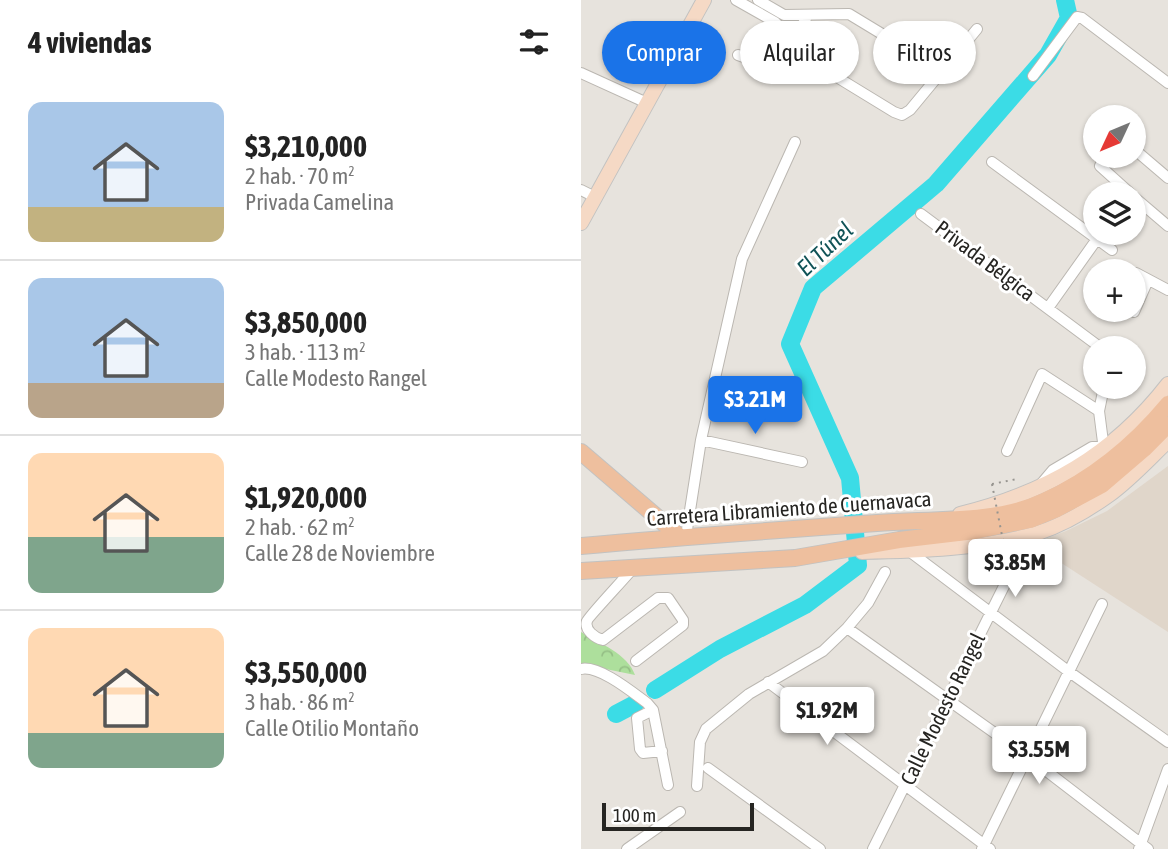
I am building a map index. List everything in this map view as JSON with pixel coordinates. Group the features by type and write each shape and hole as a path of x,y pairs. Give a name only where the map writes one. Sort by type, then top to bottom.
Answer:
{"highway":[{"path":"934,521 1011,512 1044,502 1077,484 1108,462 1134,440 1168,404"},
{"path":"581,571 795,558 903,547 1030,520 1101,485 1168,425"},
{"path":"581,452 683,537"},
{"name":"Carretera Libramiento de Cuernavaca","path":"581,546 719,534 934,521"}],"main road":[{"path":"581,223 705,0"},
{"name":"Carretera Libramiento de Cuernavaca","path":"934,521 1022,496 1064,476 1126,431 1168,384"},
{"path":"903,547 978,544 1038,533 1063,522 1110,494 1168,441"}],"street":[{"path":"736,0 773,21"},
{"path":"758,0 784,15 849,14 873,29"},
{"path":"804,21 808,15"},
{"path":"1033,76 1077,16 1168,83"},
{"path":"581,73 647,103"},
{"path":"849,84 902,115 911,110 932,84"},
{"path":"683,537 701,440 742,259 795,142"},
{"path":"1146,159 1168,178"},
{"path":"992,162 1083,229"},
{"path":"1102,168 1118,182"},
{"path":"581,190 595,198"},
{"path":"1146,207 1168,226"},
{"name":"Privada Bélgica","path":"921,214 1048,308 1093,245"},
{"path":"1105,245 1112,250"},
{"path":"1146,285 1148,280 1168,290"},
{"path":"1048,308 1085,336"},
{"path":"1007,451 1042,374 1099,411"},
{"path":"1102,399 1099,411 1103,450"},
{"path":"701,440 802,462"},
{"path":"903,547 1168,742"},
{"path":"634,567 612,595 588,618 586,624 593,634 603,640 658,598 668,598 683,620 683,625 636,661"},
{"name":"Calle Modesto Rangel","path":"873,849 1012,570"},
{"path":"697,786 700,742 706,729 749,694 823,651 868,603 885,572"},
{"path":"768,682 985,847 1102,604"},
{"path":"847,628 1027,756 1143,847 1168,769"},
{"path":"581,669 586,667 598,670 647,703 653,710 668,785"},
{"path":"653,710 637,718 640,749 643,753 662,751"},
{"path":"708,768 820,849"},
{"path":"627,849 680,812"}],"path":[{"path":"992,581 1006,556 992,484 1017,480"}],"shaded area":[{"path":"1168,466 1168,632 1032,544 1107,511"}],"green space":[{"path":"581,632 620,655 635,675 581,666"}],"waterway":[{"name":"El Túnel","path":"655,690 720,649 805,605 858,565 850,478 790,344 813,288 936,184 1048,55 1069,18 1065,0"},
{"name":"El Túnel","path":"616,714 635,704"}]}
